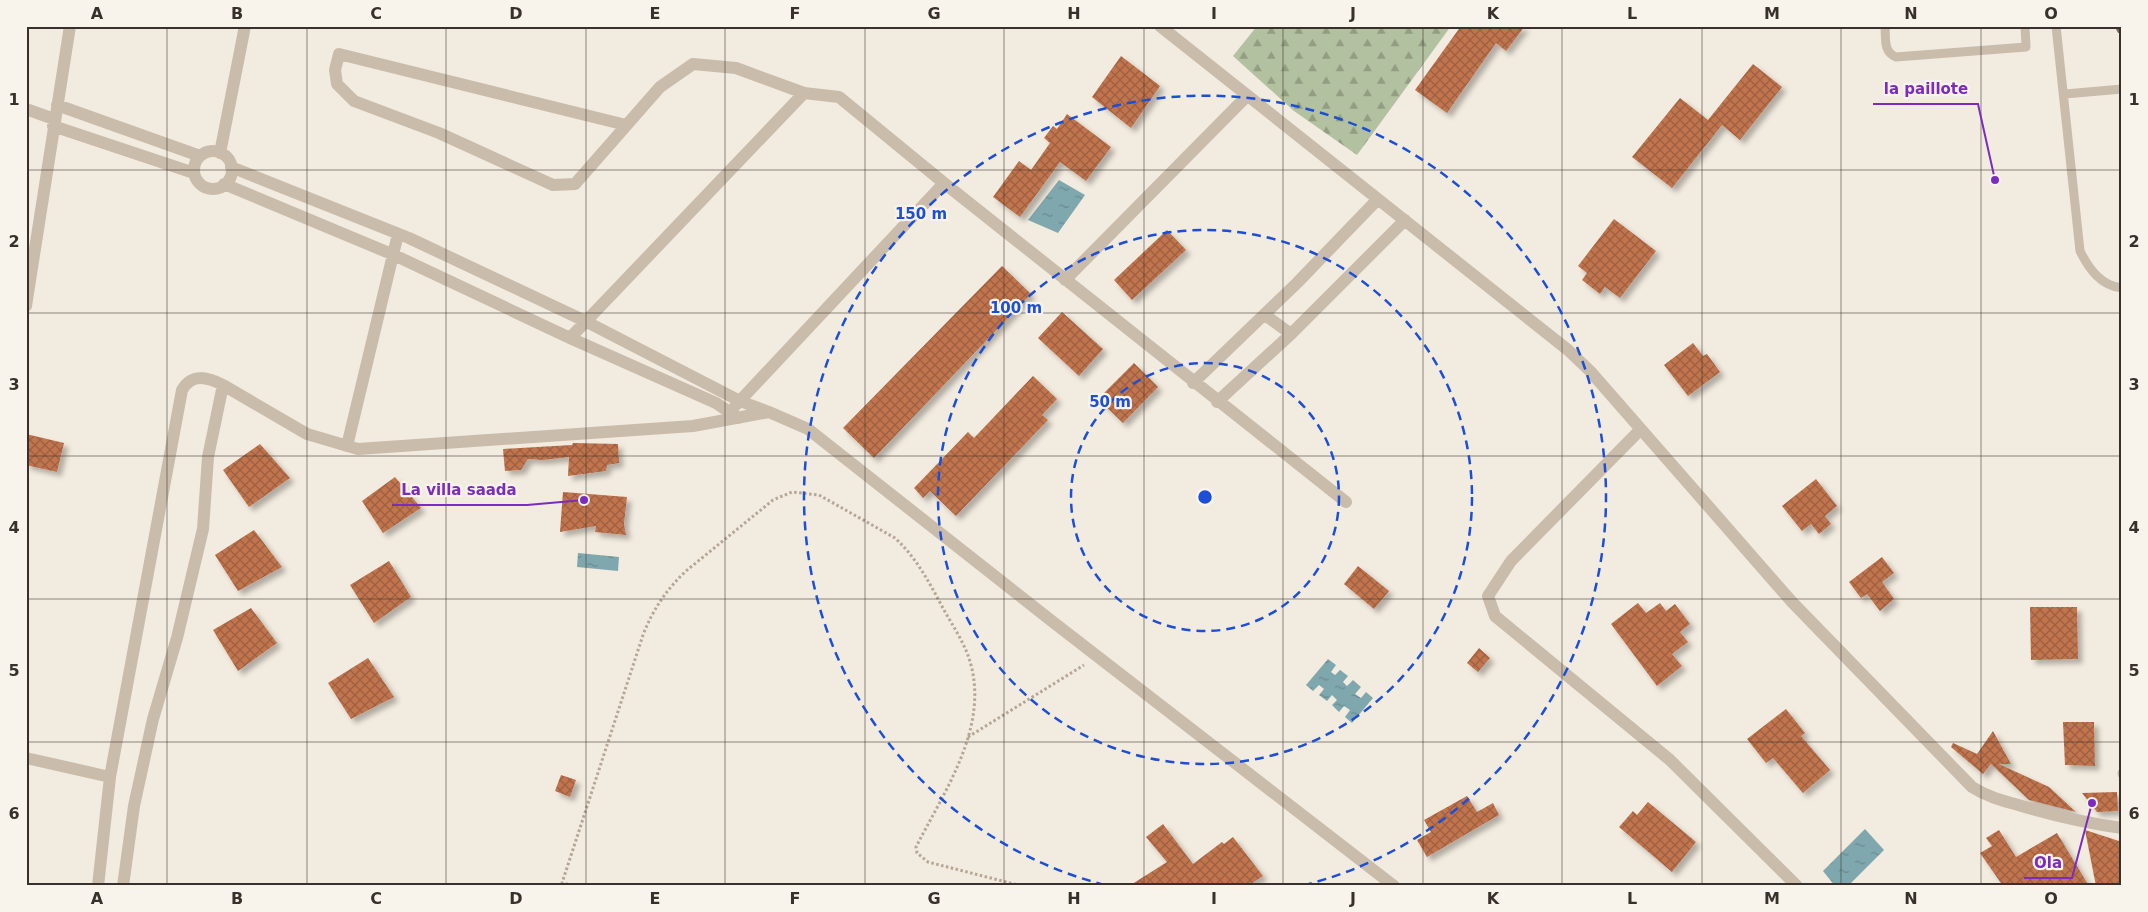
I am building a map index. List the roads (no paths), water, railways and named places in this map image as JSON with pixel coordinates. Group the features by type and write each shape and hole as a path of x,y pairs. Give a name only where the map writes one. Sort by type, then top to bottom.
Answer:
{"street":[{"path":"27,301 56,105 70,26"},
{"path":"220,153 245,26"},
{"path":"1160,26 1568,350 1590,371 1792,602 1972,788 1993,798 2057,817 2122,828"},
{"path":"626,125 339,54 335,70 337,84 354,101 439,133 554,185 576,184 660,87 693,64 736,68 804,93 839,96 1193,383 1346,502"},
{"path":"570,338 804,93"},
{"path":"1065,280 1247,96"},
{"path":"56,105 200,156"},
{"path":"26,109 54,122 194,173 200,183 213,189 224,184 230,177 231,167 226,157 214,151 200,156 196,162 194,173"},
{"path":"231,167 398,234 585,321 740,400 808,429 1097,657 1394,886"},
{"path":"734,414 740,400 944,183"},
{"path":"224,184 394,255 734,414"},
{"path":"1193,383 1265,315 1378,198"},
{"path":"1217,402 1291,334 1405,220"},
{"path":"347,446 398,234"},
{"path":"1265,315 1291,334"},
{"path":"98,886 110,777 182,390 186,382 194,378 203,378 222,385 307,434 358,449 693,426 734,414 769,412"},
{"path":"123,886 134,806 153,719 180,630 203,529 208,457 222,385"},
{"path":"1640,430 1511,561 1488,596 1494,616 1670,760 1797,886"},
{"path":"26,758 110,777"}],"lane":[{"path":"1885,26 1887,50 1896,57 2026,47 2025,26"},
{"path":"2056,26 2065,94 2076,229 2080,251 2088,266 2100,279 2115,288 2122,288"},
{"path":"2065,94 2122,89"}],"water":[{"path":"1059,180 1085,195 1058,233 1028,220"},
{"path":"578,553 619,557 618,571 577,567"},
{"path":"1328,659 1336,665 1331,672 1335,675 1340,670 1348,676 1343,682 1347,686 1353,680 1361,687 1355,694 1361,698 1366,692 1373,698 1352,723 1345,717 1350,710 1344,706 1339,712 1332,705 1337,700 1332,695 1327,701 1319,695 1324,689 1319,685 1313,691 1306,685"},
{"path":"1865,829 1884,850 1848,886 1835,886 1823,871"}],"place":[{"name":"la paillote","path":"1995,180"},
{"name":"La villa saada","path":"584,500"},
{"name":"Ola","path":"2092,803"}]}
